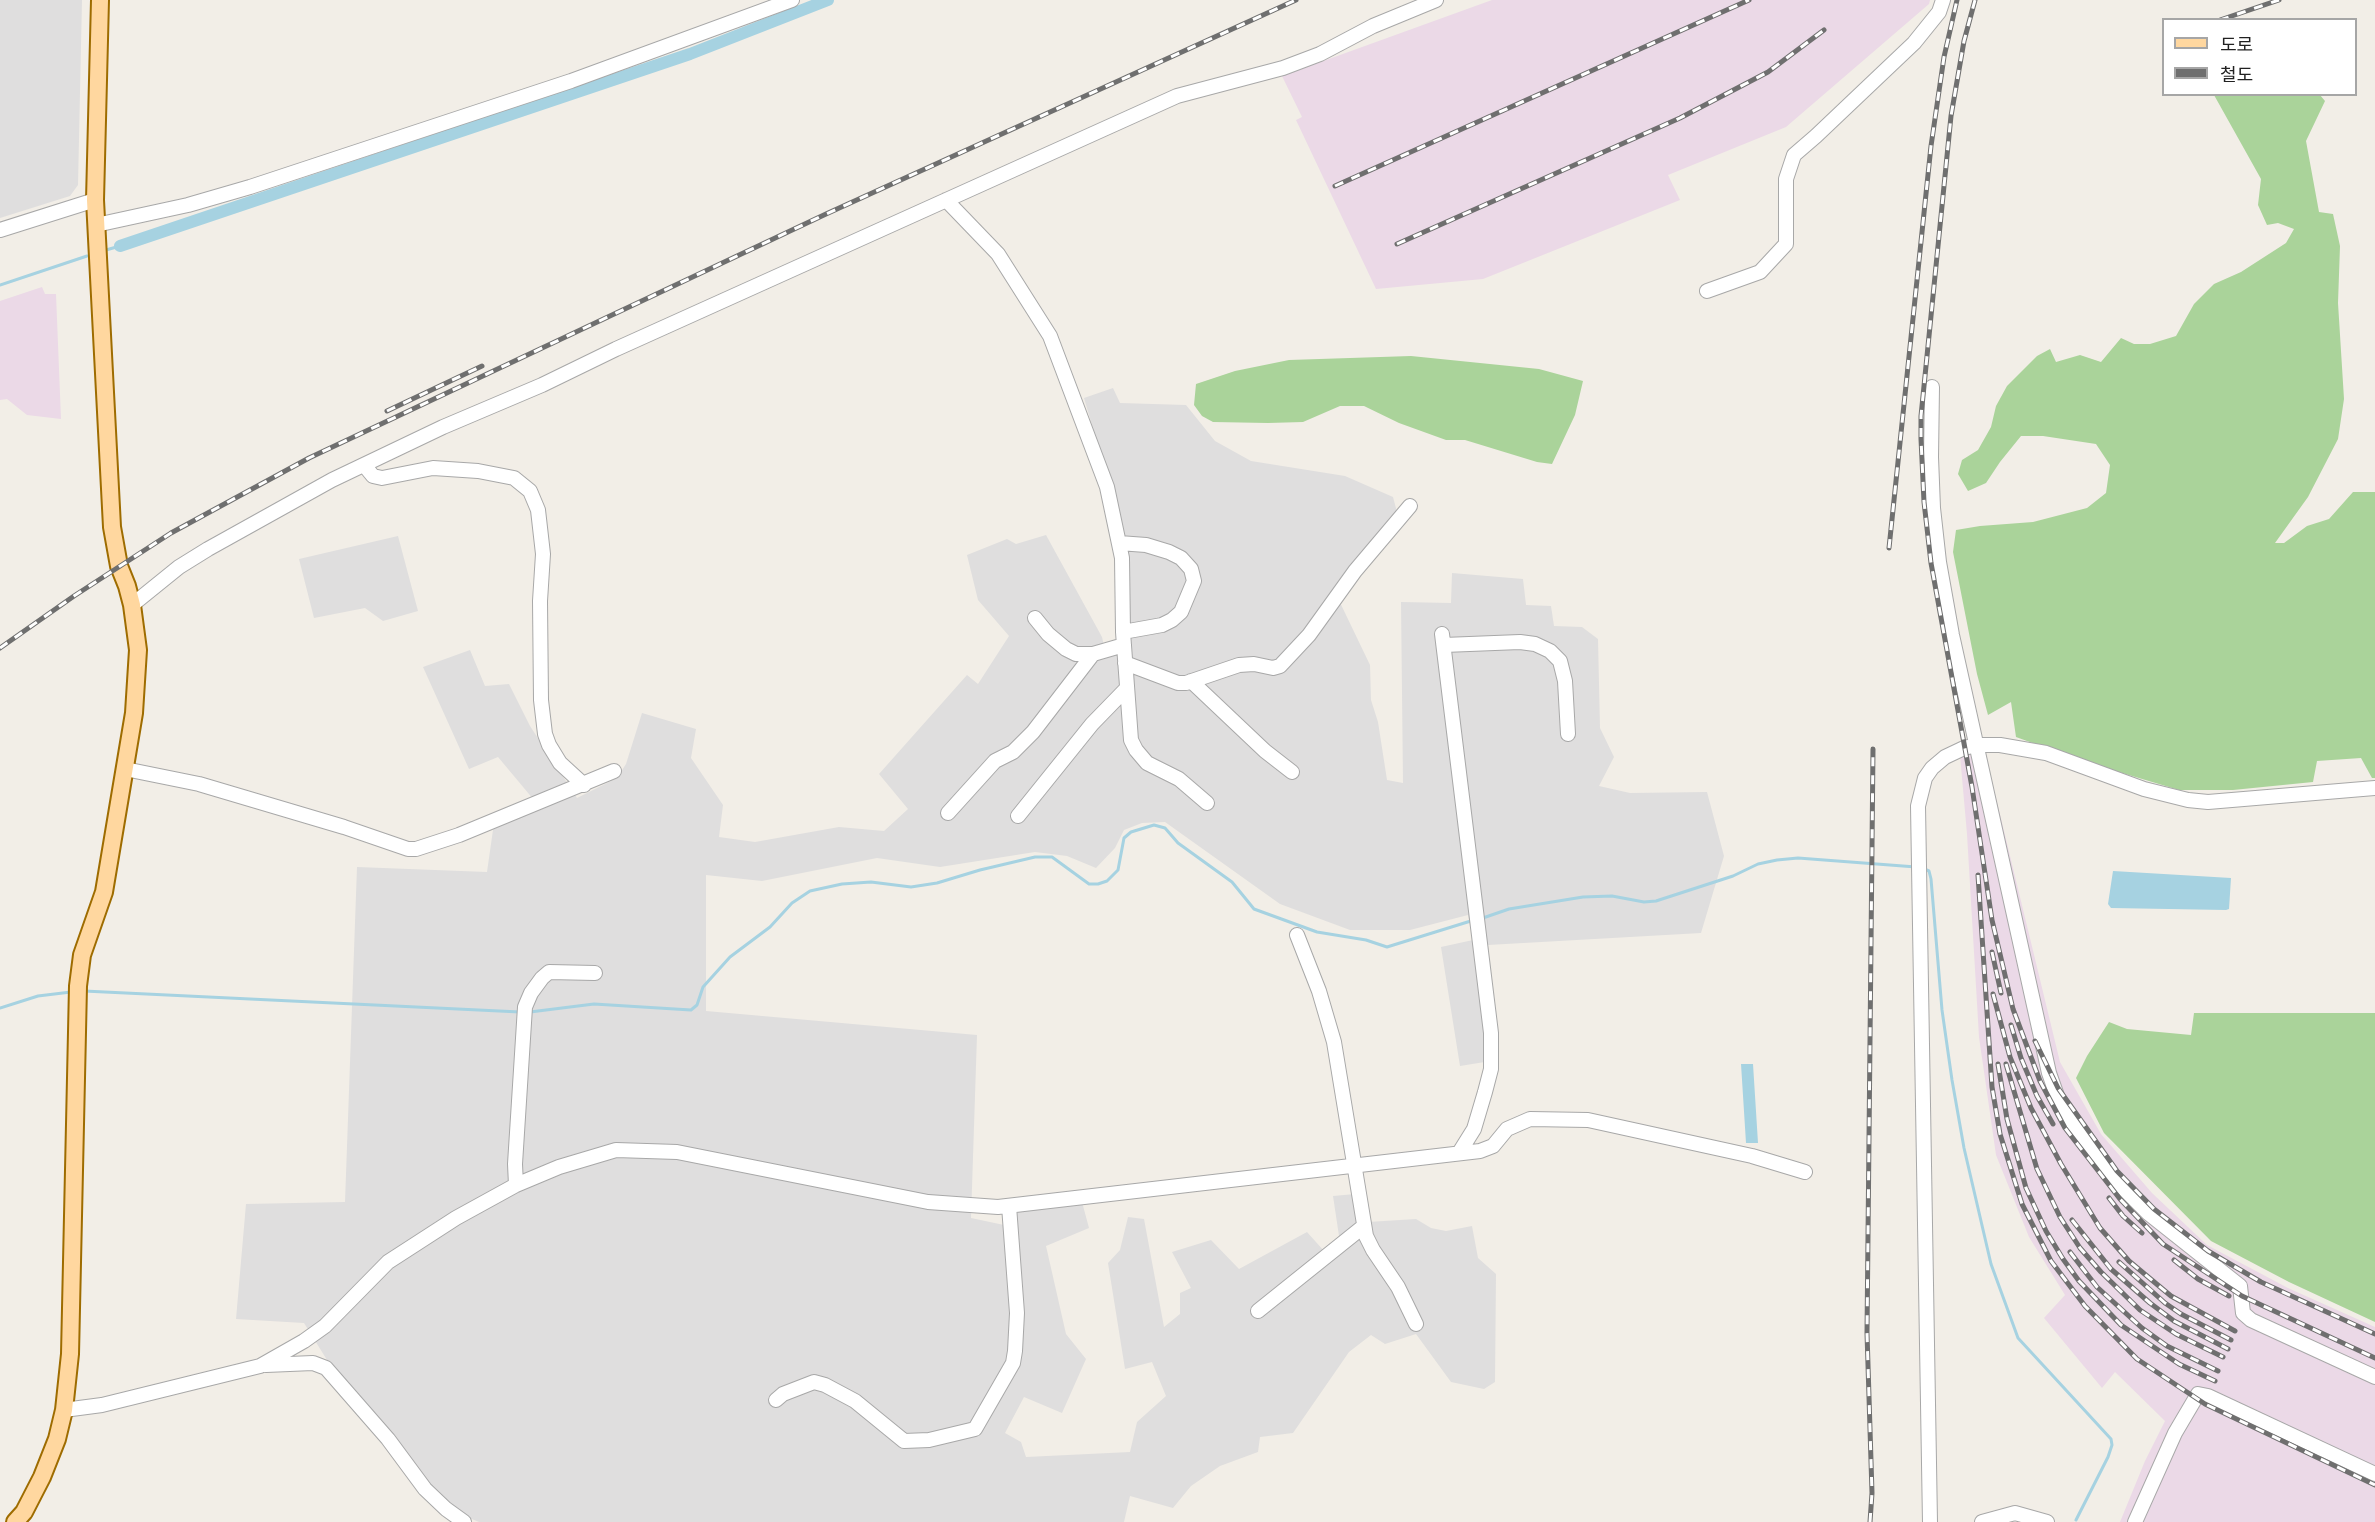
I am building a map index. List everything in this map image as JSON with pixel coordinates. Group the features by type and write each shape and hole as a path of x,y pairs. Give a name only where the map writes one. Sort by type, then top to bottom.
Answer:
{"main road":[{"path":"15,1522 24,1512 42,1478 57,1439 64,1410 70,1354 78,990 82,955 104,892 134,713 138,650 132,604 119,566 112,527 95,200 100,0"}],"street":[{"path":"96,225 188,205 250,187 582,77 792,0"},
{"path":"132,604 179,567 208,549 332,480 443,427 542,385 1177,96 1283,68 1320,54 1373,26 1436,0"},
{"path":"1707,291 1760,272 1786,244 1786,179 1794,154 1914,43 1939,12 1943,0"},
{"path":"0,230 95,200"},
{"path":"946,200 998,254 1050,336 1107,487 1122,558 1123,638 1131,740 1147,763 1179,779 1207,803"},
{"path":"1932,387 1931,457 1939,562 1952,635 2049,1073 2061,1107 2113,1178 2148,1213 2240,1286 2243,1313 2251,1320 2375,1377"},
{"path":"364,465 373,476 382,478 433,468 478,471 514,478 530,491 538,510 543,546 540,601 541,700 545,734 549,746 560,763 584,785"},
{"path":"1125,663 1164,680 1178,683 1239,665 1254,664 1273,668 1280,666 1309,635 1355,572 1410,506"},
{"path":"948,813 995,761 1014,752 1033,732 1093,654 1123,638 1162,625 1181,612 1194,581 1191,569 1181,558 1169,552 1146,545 1119,543"},
{"path":"1035,618 1048,634 1066,649 1076,654 1093,654"},
{"path":"1459,1153 1474,1129 1491,1069 1491,1033 1443,639 1520,642 1535,644 1550,651 1560,661 1565,681 1568,734"},
{"path":"1191,681 1265,752 1292,772"},
{"path":"1018,816 1092,724 1127,688"},
{"path":"1930,1522 1918,806 1925,778 1932,768 1945,758 1964,748 1977,745 2014,747 2046,753 2144,789 2188,800 2208,802 2375,788"},
{"path":"125,769 199,784 344,827 408,849 426,847 459,835 529,804 584,785 614,771"},
{"path":"1297,935 1319,991 1334,1042 1364,1226 1373,1250 1398,1287 1416,1324"},
{"path":"516,1185 515,1164 524,1012 536,985 549,972 595,973"},
{"path":"261,1366 325,1326 388,1262 456,1218 516,1185 559,1167 616,1150 677,1152 928,1202 998,1207 1459,1153 1493,1146 1507,1129 1530,1119 1588,1120 1752,1156 1805,1172"},
{"path":"776,1400 783,1394 814,1382 855,1401 904,1441 929,1440 975,1429 1013,1363 1016,1351 1017,1313 1009,1206"},
{"path":"1258,1311 1364,1226"},
{"path":"64,1410 102,1405 261,1366 313,1362 326,1368 388,1439 425,1489 464,1522"},
{"path":"2135,1522 2175,1433 2198,1394 2208,1396 2375,1474"},
{"path":"1982,1522 2015,1513 2047,1522"}],"shaded area":[{"path":"0,0 82,0 78,185 70,196 0,218"},
{"path":"1492,0 1930,0 1929,4 1786,127 1668,175 1680,200 1483,279 1376,289 1296,120 1302,117 1282,76"},
{"path":"42,287 45,294 56,294 61,419 27,415 7,399 0,400 0,301"},
{"path":"1113,388 1120,403 1186,405 1215,441 1251,461 1345,476 1393,497 1398,516 1334,590 1370,665 1371,700 1378,722 1387,780 1403,783 1401,602 1451,603 1452,573 1523,579 1526,605 1551,606 1554,626 1582,627 1598,639 1600,728 1614,757 1599,786 1630,793 1707,792 1724,856 1701,933 1488,945 1497,1060 1460,1066 1441,947 1473,940 1468,915 1410,930 1350,930 1280,904 1165,822 1142,823 1124,830 1115,848 1096,868 1067,856 1035,852 940,867 877,858 762,881 706,875 706,1011 977,1035 971,1218 1004,1225 1014,1211 1082,1202 1089,1228 1046,1246 1066,1334 1086,1359 1062,1413 1024,1397 1005,1433 1021,1442 1026,1457 1130,1452 1137,1422 1166,1396 1152,1362 1125,1369 1108,1263 1120,1250 1128,1217 1144,1219 1164,1327 1180,1314 1180,1293 1191,1288 1172,1252 1211,1240 1239,1269 1307,1232 1324,1251 1339,1236 1333,1196 1366,1193 1368,1222 1416,1219 1431,1228 1446,1231 1472,1226 1478,1258 1496,1274 1495,1382 1484,1389 1451,1382 1416,1334 1385,1344 1371,1335 1349,1352 1293,1433 1260,1437 1258,1452 1220,1466 1191,1486 1173,1508 1130,1496 1124,1522 479,1522 467,1517 431,1486 332,1368 304,1323 236,1319 246,1204 345,1202 357,867 487,872 494,823 539,806 498,757 469,769 423,667 470,650 485,686 509,684 530,726 577,798 617,778 626,764 642,713 696,729 691,758 723,805 719,837 755,842 839,827 884,831 908,809 879,774 967,675 978,684 1009,636 978,600 967,555 1007,539 1016,544 1046,535 1102,637 1106,655 1130,645 1129,551 1084,398"},
{"path":"398,536 418,611 383,621 365,608 314,618 299,559"},
{"path":"1960,755 1971,755 1988,765 2060,1062 2101,1134 2152,1193 2207,1245 2288,1288 2375,1327 2375,1522 2120,1522 2145,1461 2165,1421 2115,1372 2102,1388 2044,1318 2065,1295 2029,1237 1996,1155 1979,1037"}],"green space":[{"path":"2215,96 2321,96 2325,101 2306,141 2319,212 2333,214 2340,246 2338,303 2344,399 2338,439 2308,497 2275,543 2284,543 2307,526 2329,519 2353,492 2375,492 2375,778 2372,778 2361,758 2317,761 2313,782 2233,790 2179,790 2082,761 2016,737 2011,702 1988,715 1977,674 1953,552 1956,530 2033,522 2087,508 2106,493 2110,465 2096,444 2043,436 2021,436 1986,483 1968,491 1958,474 1962,460 1978,450 1991,427 1996,406 2007,386 2037,356 2050,349 2056,362 2080,355 2101,362 2121,338 2134,344 2150,344 2176,336 2194,304 2214,284 2241,272 2286,243 2294,229 2278,223 2267,225 2258,205 2261,179"},
{"path":"1411,356 1539,369 1583,381 1575,415 1552,464 1537,462 1465,440 1446,440 1399,423 1364,406 1340,406 1303,422 1268,423 1213,422 1202,416 1194,405 1196,384 1235,371 1289,360"},
{"path":"2194,1013 2375,1013 2375,1322 2289,1282 2211,1241 2104,1133 2076,1078 2109,1022 2127,1029 2191,1035"}],"water":[{"path":"2113,871 2231,878 2229,909 2111,908 2108,904"},
{"path":"1741,1064 1753,1064 1758,1143 1746,1143"}],"waterway":[{"path":"120,246 690,54 828,0"},
{"path":"106,250 120,246"},
{"path":"0,285 87,256"},
{"path":"530,1012 594,1004 691,1010 697,1005 703,987 730,957 770,927 792,903 810,891 842,884 871,882 911,887 937,883 1035,857 1052,857 1089,884 1098,884 1107,881 1118,870 1124,838 1131,832 1154,825 1165,828 1178,843 1232,882 1254,909 1317,932 1366,940 1387,947 1474,920"},
{"path":"1480,919 1509,909 1583,897 1612,896 1644,902 1656,901 1733,876 1758,864 1777,860 1798,858 1916,867"},
{"path":"1922,868 1929,871 1931,879 1942,1010 1952,1080 1964,1148 1991,1264 2018,1338 2111,1439 2112,1445 2108,1457 2076,1520"},
{"path":"84,991 520,1012"},
{"path":"0,1008 38,996 71,992"}],"railway":[{"path":"0,648 74,596 171,533 309,458 826,214 1296,0"},
{"path":"1335,186 1749,0"},
{"path":"1889,548 1931,146 1944,57 1957,0"},
{"path":"1975,0 1964,41 1951,116 1921,416 1921,439 1924,502 1931,563 1972,787 1992,920 2013,1009 2040,1081 2065,1128 2120,1199 2163,1244 2242,1296 2375,1358"},
{"path":"2226,18 2279,0"},
{"path":"1397,244 1680,118 1768,72 1824,30"},
{"path":"387,411 482,366"},
{"path":"1870,1522 1872,1493 1867,1333 1873,749"},
{"path":"1978,875 1992,1087 2000,1134 2022,1204 2051,1261 2085,1306 2137,1359 2205,1404 2375,1485"},
{"path":"1992,952 2001,993"},
{"path":"1993,994 2010,1057 2031,1108 2061,1164 2100,1228 2129,1261 2171,1296 2235,1331"},
{"path":"2011,1025 2021,1058 2037,1096 2053,1124"},
{"path":"2035,1041 2058,1088 2117,1171 2154,1209 2208,1251 2261,1282 2375,1334"},
{"path":"1998,1064 2007,1119 2026,1188 2046,1231 2063,1259 2079,1281 2121,1325 2179,1364 2215,1381"},
{"path":"2006,1064 2037,1169 2060,1217 2080,1248 2140,1310 2176,1334 2223,1357"},
{"path":"2109,1198 2123,1216 2142,1233"},
{"path":"2072,1220 2111,1269 2150,1303 2174,1321 2228,1349"},
{"path":"2070,1252 2097,1287 2142,1328 2167,1346 2218,1371"},
{"path":"2174,1260 2198,1279 2229,1296"},
{"path":"2119,1262 2165,1303 2231,1340"}]}
